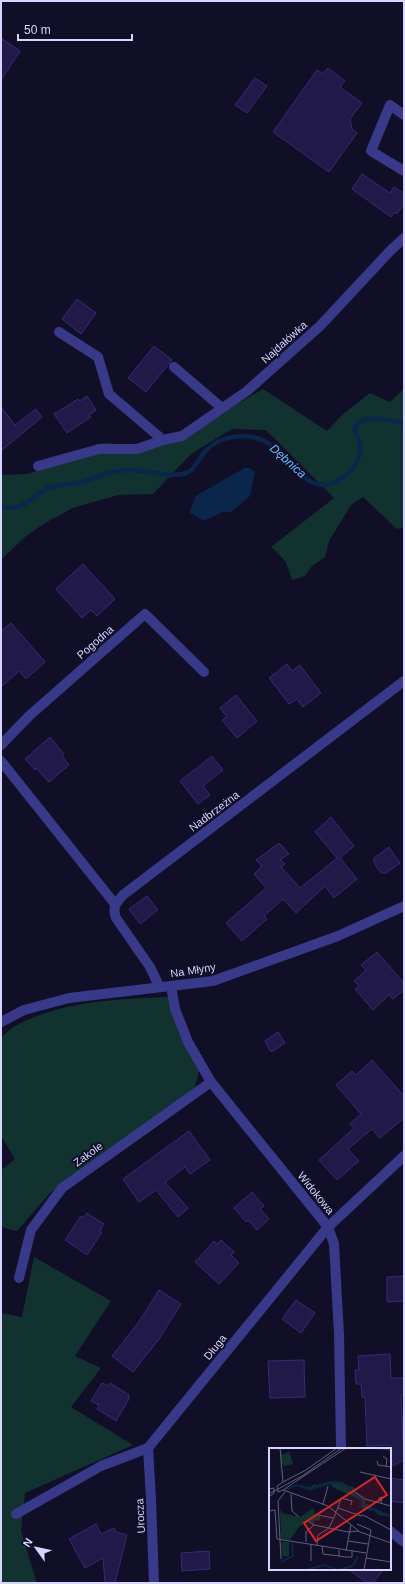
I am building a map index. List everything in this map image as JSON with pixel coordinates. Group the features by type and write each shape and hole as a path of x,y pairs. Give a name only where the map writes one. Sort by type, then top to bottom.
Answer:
{"street":[{"path":"404,115 390,105 371,151 404,171"},
{"name":"Najdałówka","path":"38,466 99,449 137,449 163,440 182,436 247,391 320,326 390,250 404,238"},
{"path":"59,332 98,357 109,394 163,440"},
{"path":"174,367 222,408"},
{"name":"Pogodna","path":"1,745 29,716 145,614 204,672"},
{"name":"Nadbrzeżna","path":"115,904 123,896 404,681"},
{"path":"1,761 115,904 114,912 116,918 150,967 159,986"},
{"name":"Na Młyny","path":"1,1022 24,1010 69,998 159,986 213,981 338,936 404,906"},
{"name":"Widokowa","path":"171,986 175,1009 188,1042 211,1082 328,1227 334,1244 339,1334 341,1448"},
{"name":"Zakole","path":"19,1278 31,1230 62,1188 211,1082"},
{"name":"Długa","path":"16,1514 101,1466 148,1448 328,1227 404,1156"},
{"name":"Urocza","path":"148,1448 154,1583"},
{"path":"391,1532 404,1542"}],"green space":[{"path":"263,389 327,431 343,414 370,393 390,402 404,389 404,527 397,529 363,497 351,505 329,541 325,557 311,567 305,576 292,580 285,561 271,547 334,498 266,430 232,429 191,454 153,494 118,495 73,508 45,523 25,537 1,560 1,475 27,474 55,465 104,443 130,445 154,444 225,411"},
{"path":"168,997 179,1032 199,1071 195,1088 50,1193 17,1231 1,1227 1,1170 15,1159 1,1136 1,1038 15,1026 51,1011 70,1006 109,1000"},
{"path":"34,1257 111,1301 75,1356 101,1368 71,1407 133,1445 25,1493 21,1531 37,1583 1,1583 1,1313 22,1317"}],"water":[{"path":"246,467 255,471 250,496 231,512 223,512 203,521 189,512 196,496"}],"building":[{"path":"1,38 20,51 1,80"},
{"path":"328,68 345,81 340,87 362,103 350,119 352,129 357,133 329,172 273,132 317,70 323,74"},
{"path":"255,78 267,86 247,113 235,105"},
{"path":"362,174 390,193 394,187 404,194 404,203 397,214 395,212 391,217 352,189"},
{"path":"77,299 96,313 81,334 62,319"},
{"path":"154,346 172,360 146,392 128,378"},
{"path":"87,396 96,410 89,415 91,417 67,433 54,414 78,399 80,401"},
{"path":"1,407 15,425 36,409 42,417 1,451"},
{"path":"83,564 115,599 97,616 91,610 82,618 56,589"},
{"path":"11,623 45,662 26,679 19,671 1,687 1,631"},
{"path":"287,664 292,671 300,665 321,693 303,707 297,699 289,704 269,678"},
{"path":"236,695 257,721 237,738 222,720 227,717 220,708"},
{"path":"50,737 64,754 62,756 69,765 49,782 25,759"},
{"path":"212,756 223,770 203,786 210,795 198,804 180,781"},
{"path":"331,817 354,846 340,858 357,879 334,898 325,886 296,913 283,899 264,916 267,919 242,941 226,923 266,888 254,874 262,866 256,860 279,843 289,854 280,860 285,864 281,867 300,888 337,858 315,832"},
{"path":"389,847 400,863 386,873 381,873 374,863 374,858"},
{"path":"147,896 158,910 140,924 129,909"},
{"path":"377,952 404,983 404,990 393,999 389,995 373,1010 355,989 359,986 354,981 366,970 361,965"},
{"path":"278,1032 285,1043 271,1052 265,1041"},
{"path":"372,1060 404,1096 404,1118 380,1138 372,1129 348,1149 359,1161 337,1180 319,1160 354,1128 350,1124 361,1114 336,1085 352,1071 356,1075"},
{"path":"189,1131 210,1160 190,1174 185,1167 165,1182 188,1208 178,1217 156,1190 139,1202 123,1179"},
{"path":"252,1192 264,1206 260,1209 269,1219 257,1230 248,1220 246,1222 234,1208"},
{"path":"87,1213 104,1224 99,1232 102,1232 87,1255 65,1240 81,1216 84,1218"},
{"path":"221,1240 234,1252 231,1255 239,1263 219,1284 195,1262 214,1241 217,1244"},
{"path":"404,1276 404,1301 387,1302 387,1277"},
{"path":"159,1290 181,1304 159,1339 133,1372 112,1356 138,1323"},
{"path":"296,1300 315,1313 301,1333 282,1319"},
{"path":"390,1354 391,1378 404,1378 404,1395 401,1395 404,1460 391,1466 390,1445 367,1446 365,1397 362,1397 361,1384 356,1384 355,1370 359,1370 358,1356"},
{"path":"304,1360 305,1397 270,1398 268,1361"},
{"path":"102,1383 108,1386 110,1383 129,1395 129,1399 116,1421 97,1409 99,1405 91,1401"},
{"path":"391,1478 404,1480 404,1503 391,1501"},
{"path":"96,1524 101,1534 114,1528 116,1532 127,1535 115,1583 105,1583 103,1558 85,1568 69,1539"},
{"path":"209,1551 210,1569 182,1571 181,1553"},
{"path":"349,1570 383,1570 373,1583 367,1583"}],"waterway":[{"name":"Dębnica","path":"1,507 11,508 19,506 25,504 48,488 74,484 115,471 133,470 169,475 183,474 195,466 208,448 223,439 241,436 255,437 267,442 304,477 321,485 330,484 346,475 357,462 360,449 355,430 357,424 368,419 404,423"}]}
